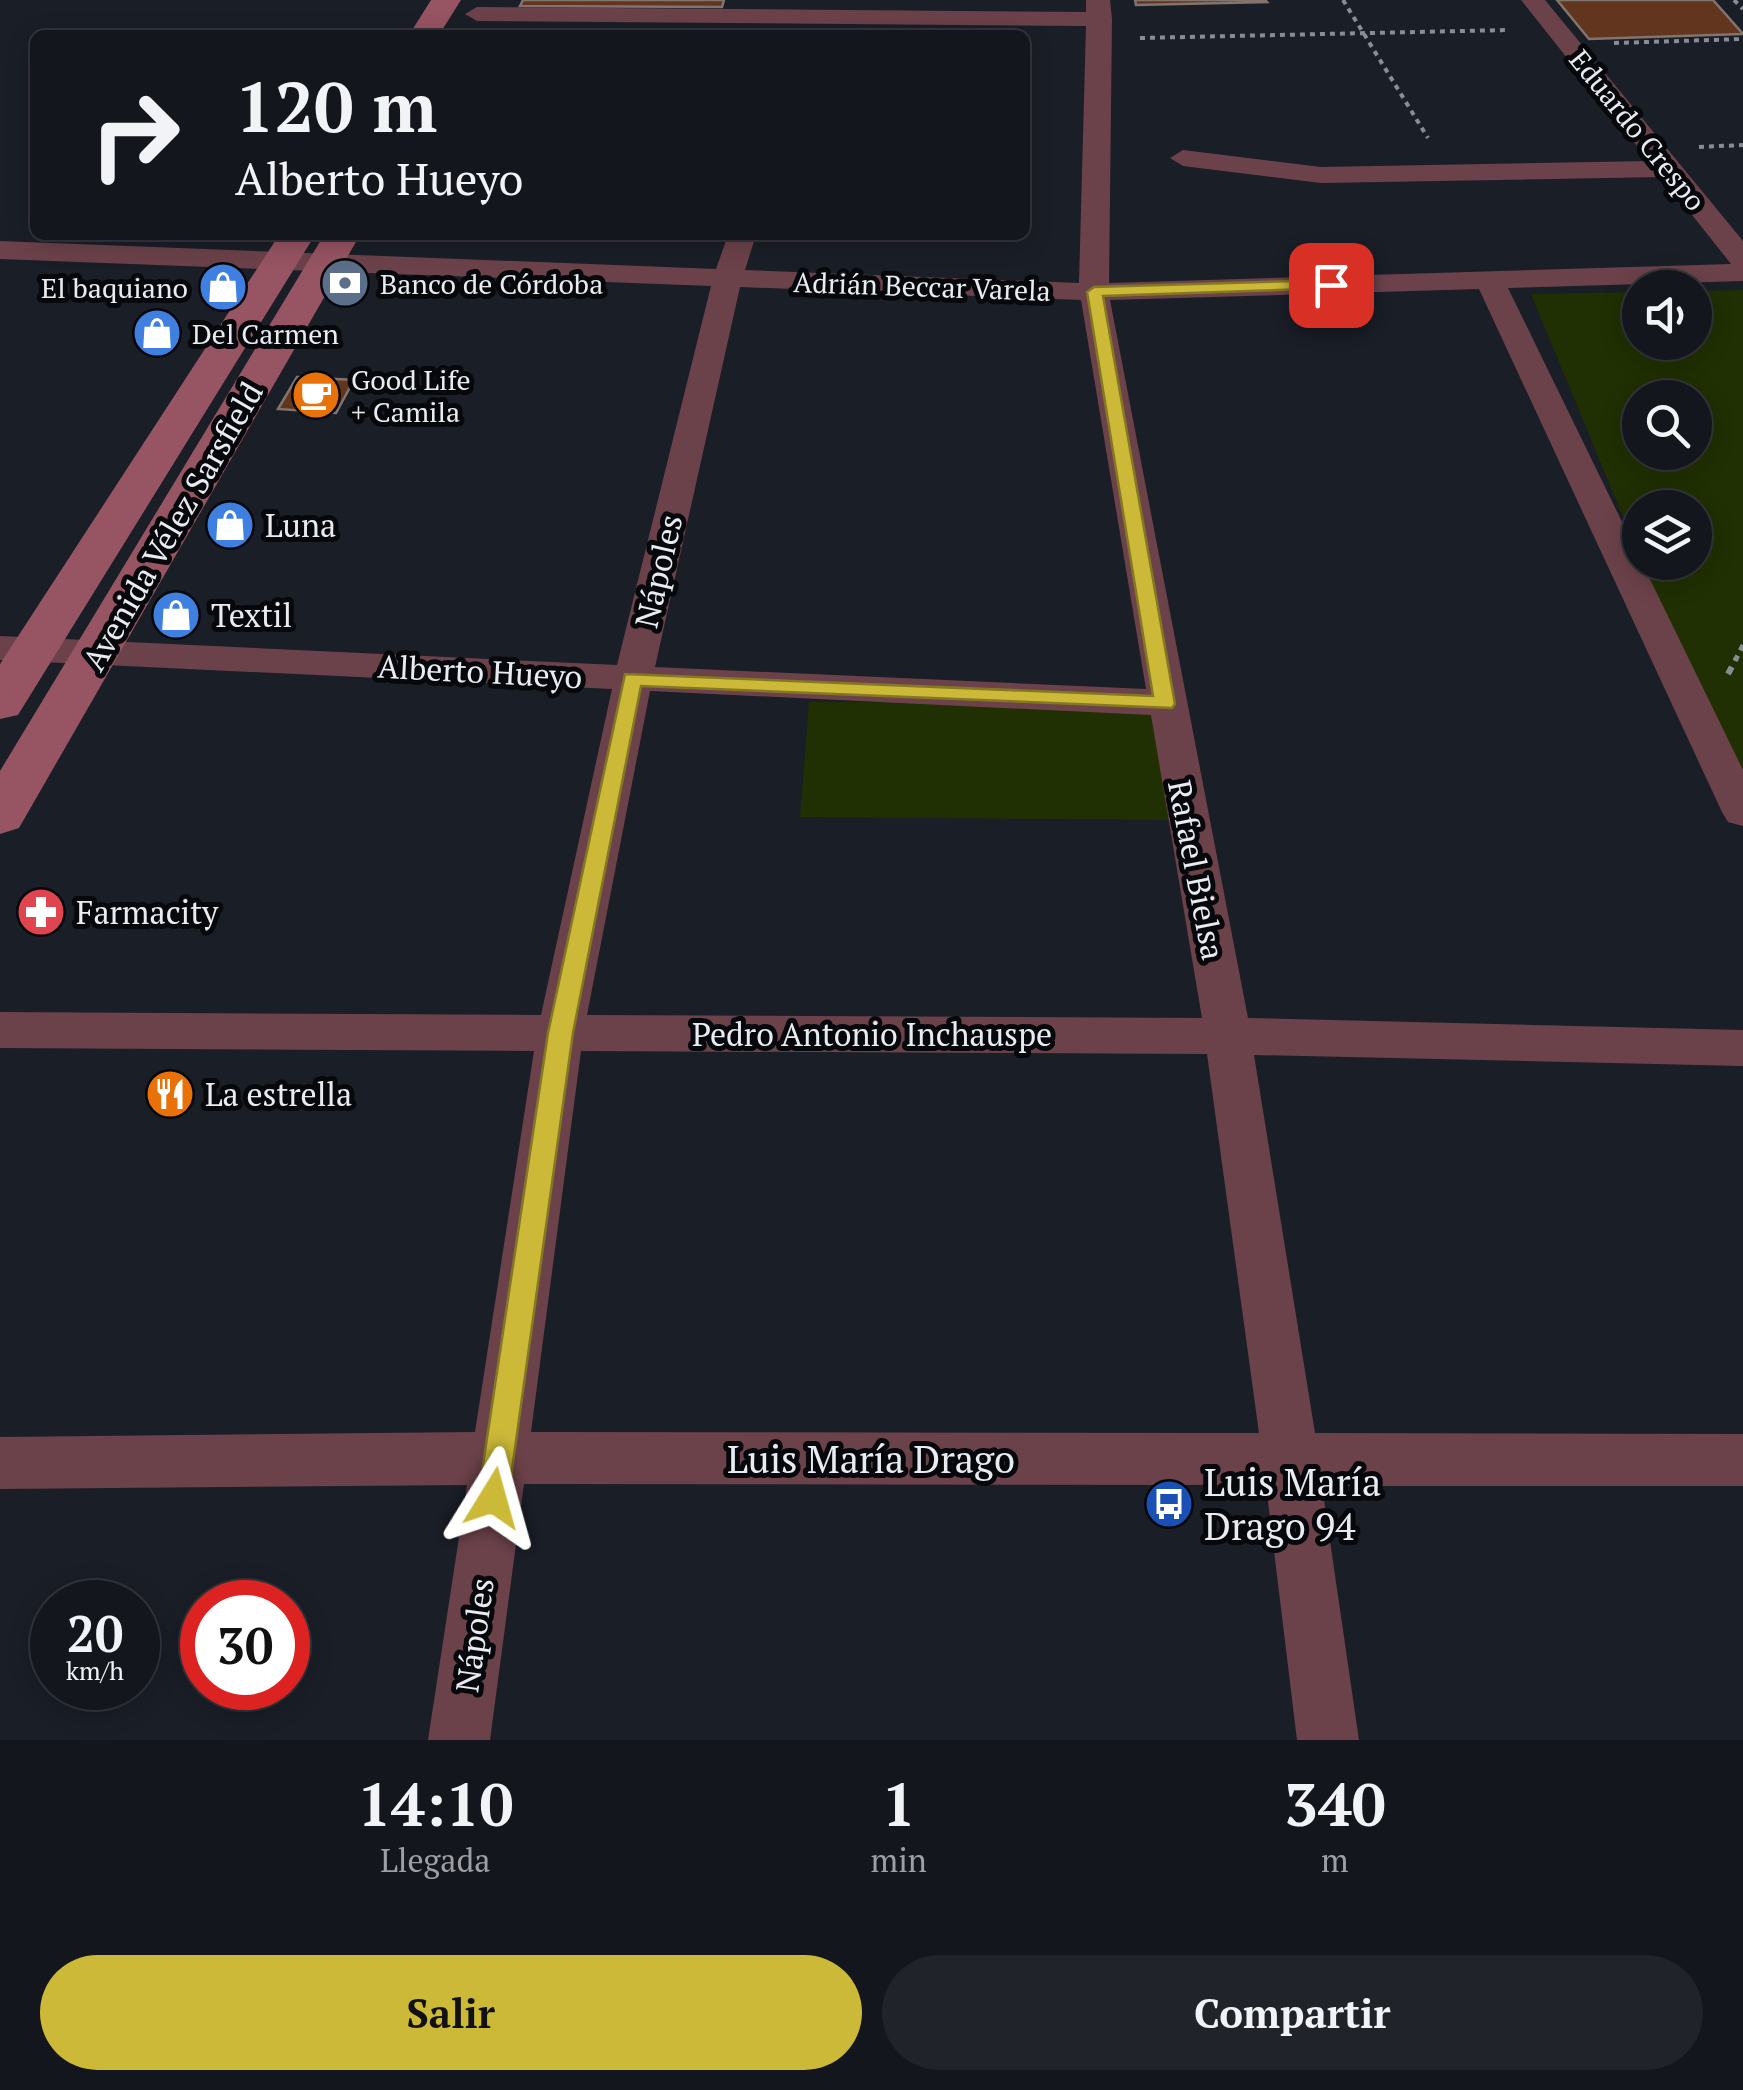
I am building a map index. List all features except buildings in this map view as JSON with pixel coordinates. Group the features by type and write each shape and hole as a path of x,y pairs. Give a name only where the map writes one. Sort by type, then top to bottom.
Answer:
{"main road":[{"path":"427,30 446,0"},
{"name":"Avenida Vélez Sarsfield","path":"0,703 17,649 311,249"},
{"name":"Avenida Vélez Sarsfield","path":"0,815 98,654 311,249"}],"street":[{"name":"Eduardo Crespo","path":"1533,0 1743,260"},
{"path":"475,16 812,26 1099,19"},
{"name":"Rafael Bielsa","path":"1099,19 1094,292 1165,704 1228,1036 1328,1740"},
{"path":"1183,158 1320,175 1671,169"},
{"name":"Nápoles","path":"460,1740 560,1033 632,678 727,279 740,240"},
{"name":"Adrián Beccar Varela","path":"0,250 311,249 727,279 1094,292 1743,272"},
{"path":"1489,280 1743,812"},
{"name":"Alberto Hueyo","path":"17,649 1165,704"},
{"name":"Pedro Antonio Inchauspe","path":"0,1030 1228,1036 1743,1048"},
{"name":"Luis María Drago","path":"0,1463 498,1458 1743,1460"}],"path":[{"path":"1343,0 1450,173"},
{"path":"1734,0 1743,9"},
{"path":"1099,19 1364,33 1743,39"}],"green space":[{"path":"1743,290 1743,787 1650,580 1712,580 1712,490 1622,490 1622,514 1531,294 1622,292 1622,360 1712,360 1712,291"},
{"path":"809,702 1165,703 1177,820 800,817"}],"place":[{"name":"Banco de Córdoba","path":"345,283"},
{"name":"El baquiano","path":"223,287"},
{"name":"Del Carmen","path":"157,333"},
{"name":"Good Life + Camila","path":"316,395"},
{"name":"Luna","path":"230,525"},
{"name":"Textil","path":"176,615"},
{"name":"Farmacity","path":"41,912"},
{"name":"La estrella","path":"170,1094"},
{"name":"Luis María Drago 94","path":"1169,1504"}],"route":[{"path":"493,1498 560,1033 632,678 1165,704 1094,292 1331,285"}]}
